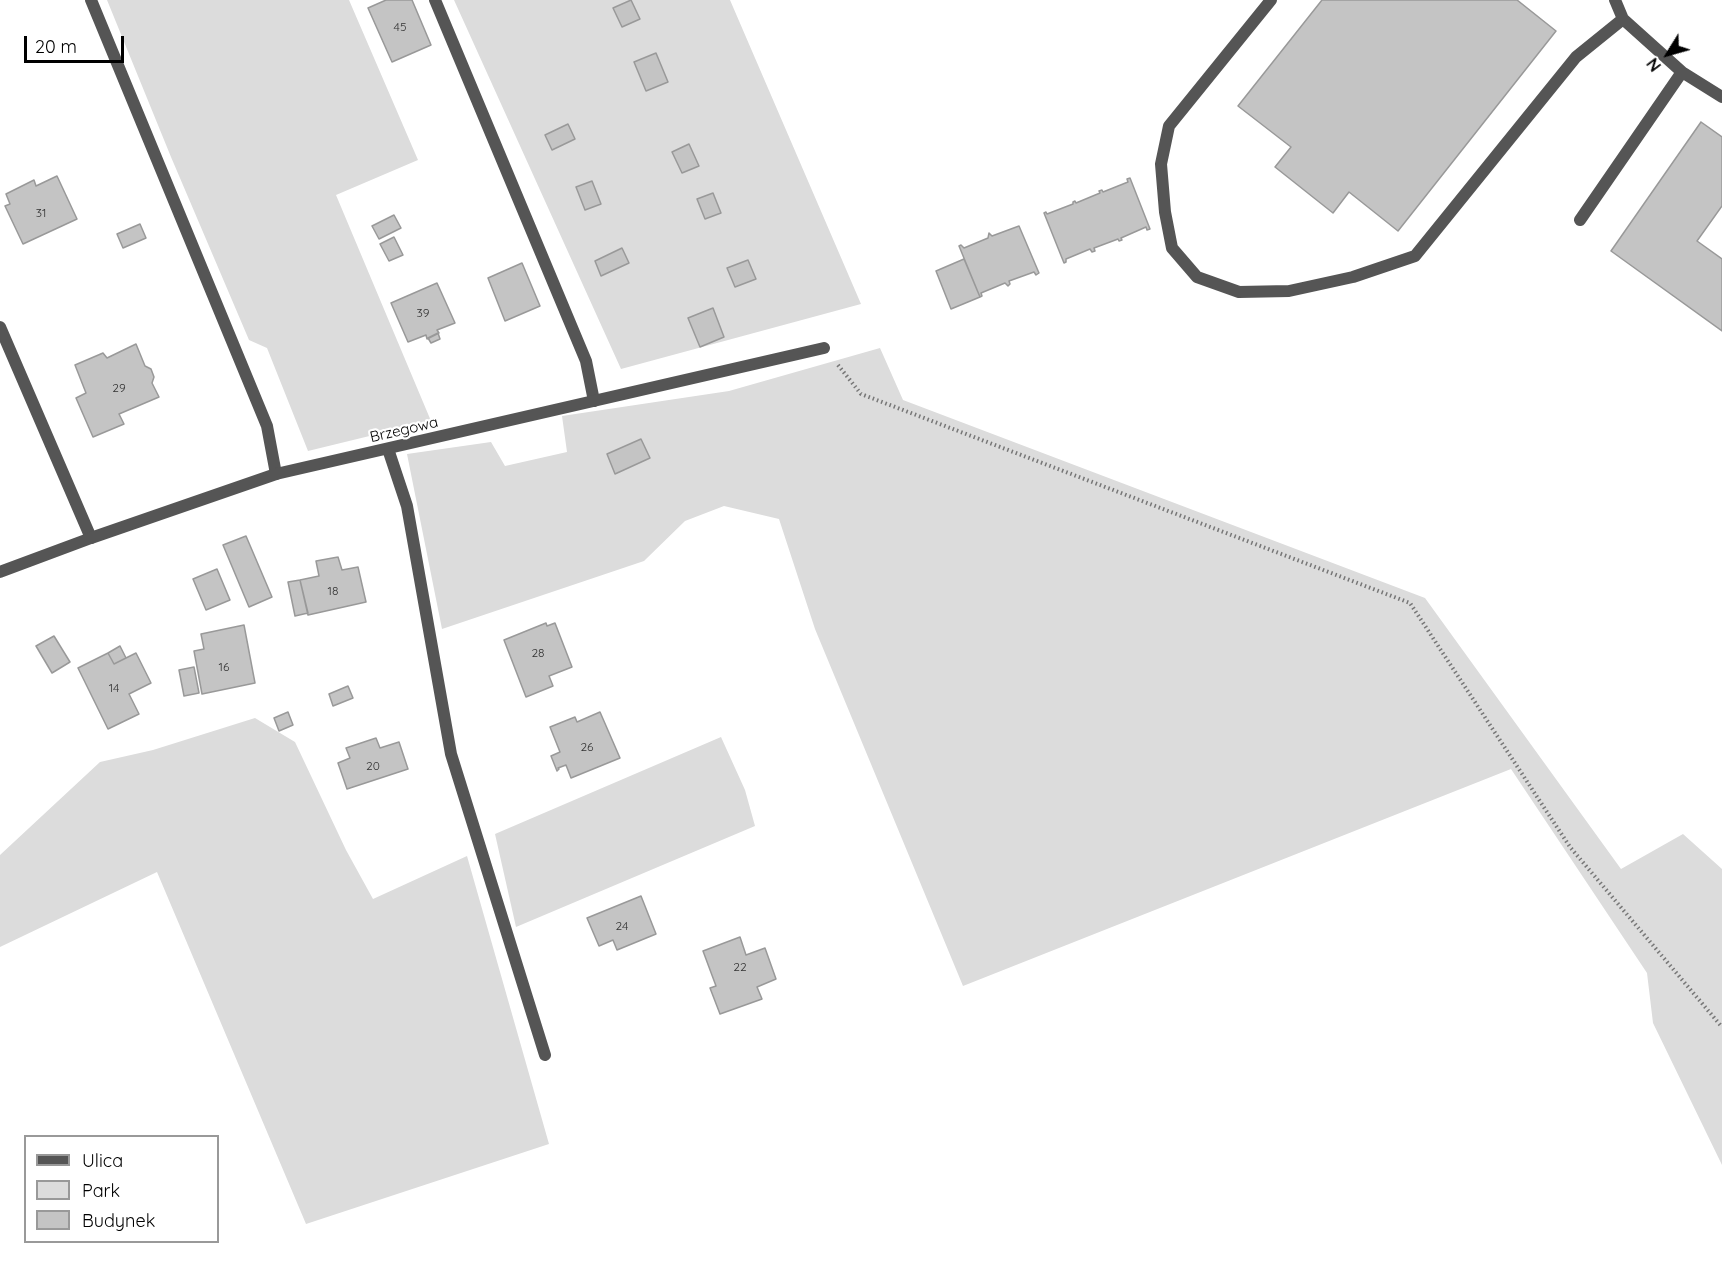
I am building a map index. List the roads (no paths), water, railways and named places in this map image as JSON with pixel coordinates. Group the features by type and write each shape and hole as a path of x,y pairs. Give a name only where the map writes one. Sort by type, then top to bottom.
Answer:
{"street":[{"path":"91,0 267,426 276,474"},
{"path":"435,0 586,361 594,401"},
{"path":"1271,0 1169,126 1161,164 1165,212 1172,248 1197,276 1239,292 1289,291 1353,277 1415,256 1576,57 1623,18"},
{"path":"1616,0 1623,18 1682,72 1722,97"},
{"path":"1580,220 1682,72"},
{"path":"0,327 91,538"},
{"name":"Brzegowa","path":"0,572 276,474 824,348"},
{"path":"388,448 407,506 451,754 545,1055"}]}
